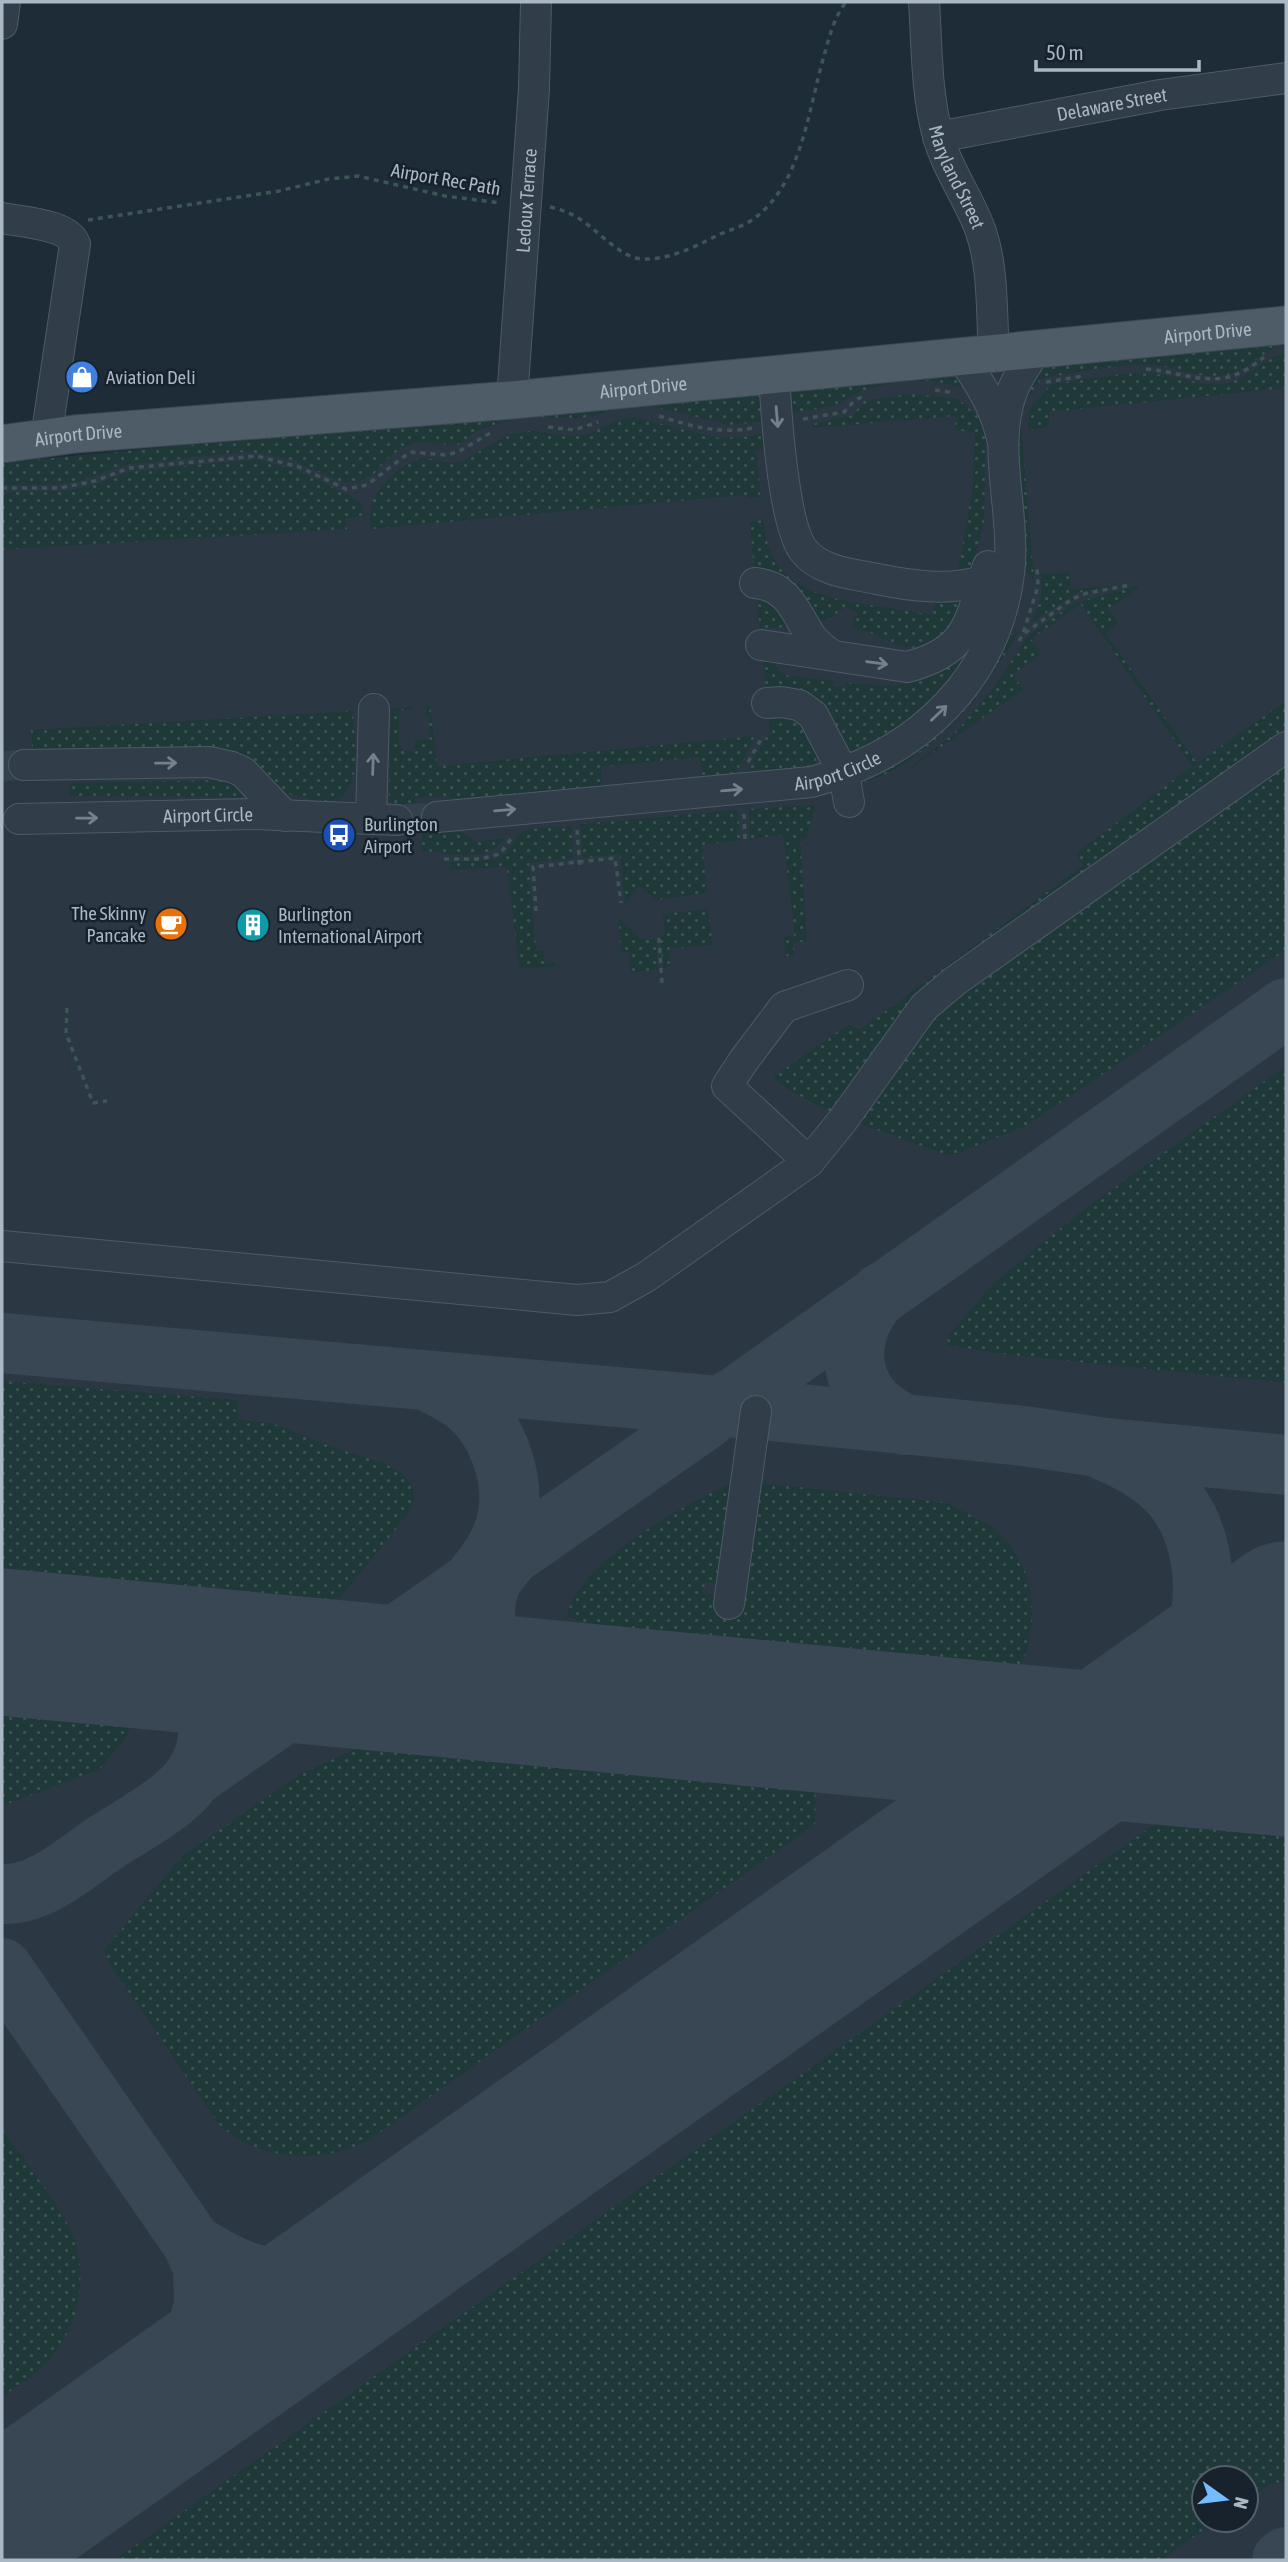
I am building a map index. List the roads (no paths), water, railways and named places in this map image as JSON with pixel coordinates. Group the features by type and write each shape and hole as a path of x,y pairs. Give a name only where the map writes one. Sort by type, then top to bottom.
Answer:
{"main road":[{"name":"Airport Drive","path":"2,444 46,438 516,418 774,374 1038,348 1277,339"}],"street":[{"path":"2,24 5,2"},
{"name":"Ledoux Terrace","path":"516,418 534,89 536,2"},
{"name":"Maryland Street","path":"924,2 930,97 938,137 950,169 973,212 989,262 977,354"},
{"name":"Delaware Street","path":"938,137 1160,96 1286,78"},
{"path":"2,218 61,229 73,238 75,244 46,438"},
{"name":"Airport Circle","path":"437,817 811,782 846,788 905,742 964,688 988,646 1003,599 1010,564 1001,493 1006,412 1013,388 1038,348"},
{"name":"Airport Circle","path":"977,354 976,376 997,416 1004,446"},
{"path":"774,374 793,527 804,551 827,568 895,583 960,588 982,581"},
{"path":"761,645 907,667 926,662 948,651 962,636 982,581 1001,493"},
{"path":"755,583 777,588 790,600 812,639 831,656"},
{"path":"767,704 781,702 799,705 813,715 846,788"},
{"name":"Airport Circle","path":"19,819 285,816 384,819 374,709"},
{"path":"2,1246 577,1300 610,1297 646,1277 809,1162 835,1132 924,1007 955,981 1286,747"},
{"path":"24,765 209,762 243,772 285,816"},
{"path":"809,1162 727,1086 784,1007 848,985"},
{"path":"723,1594 756,1411"}],"tunnel":[{"path":"2,766 24,765"},
{"path":"397,820 437,817"}],"place":[{"name":"Aviation Deli","path":"82,377"},
{"name":"Burlington Airport","path":"339,835"},
{"name":"The Skinny Pancake","path":"171,924"},
{"name":"Burlington International Airport","path":"253,925"}]}
